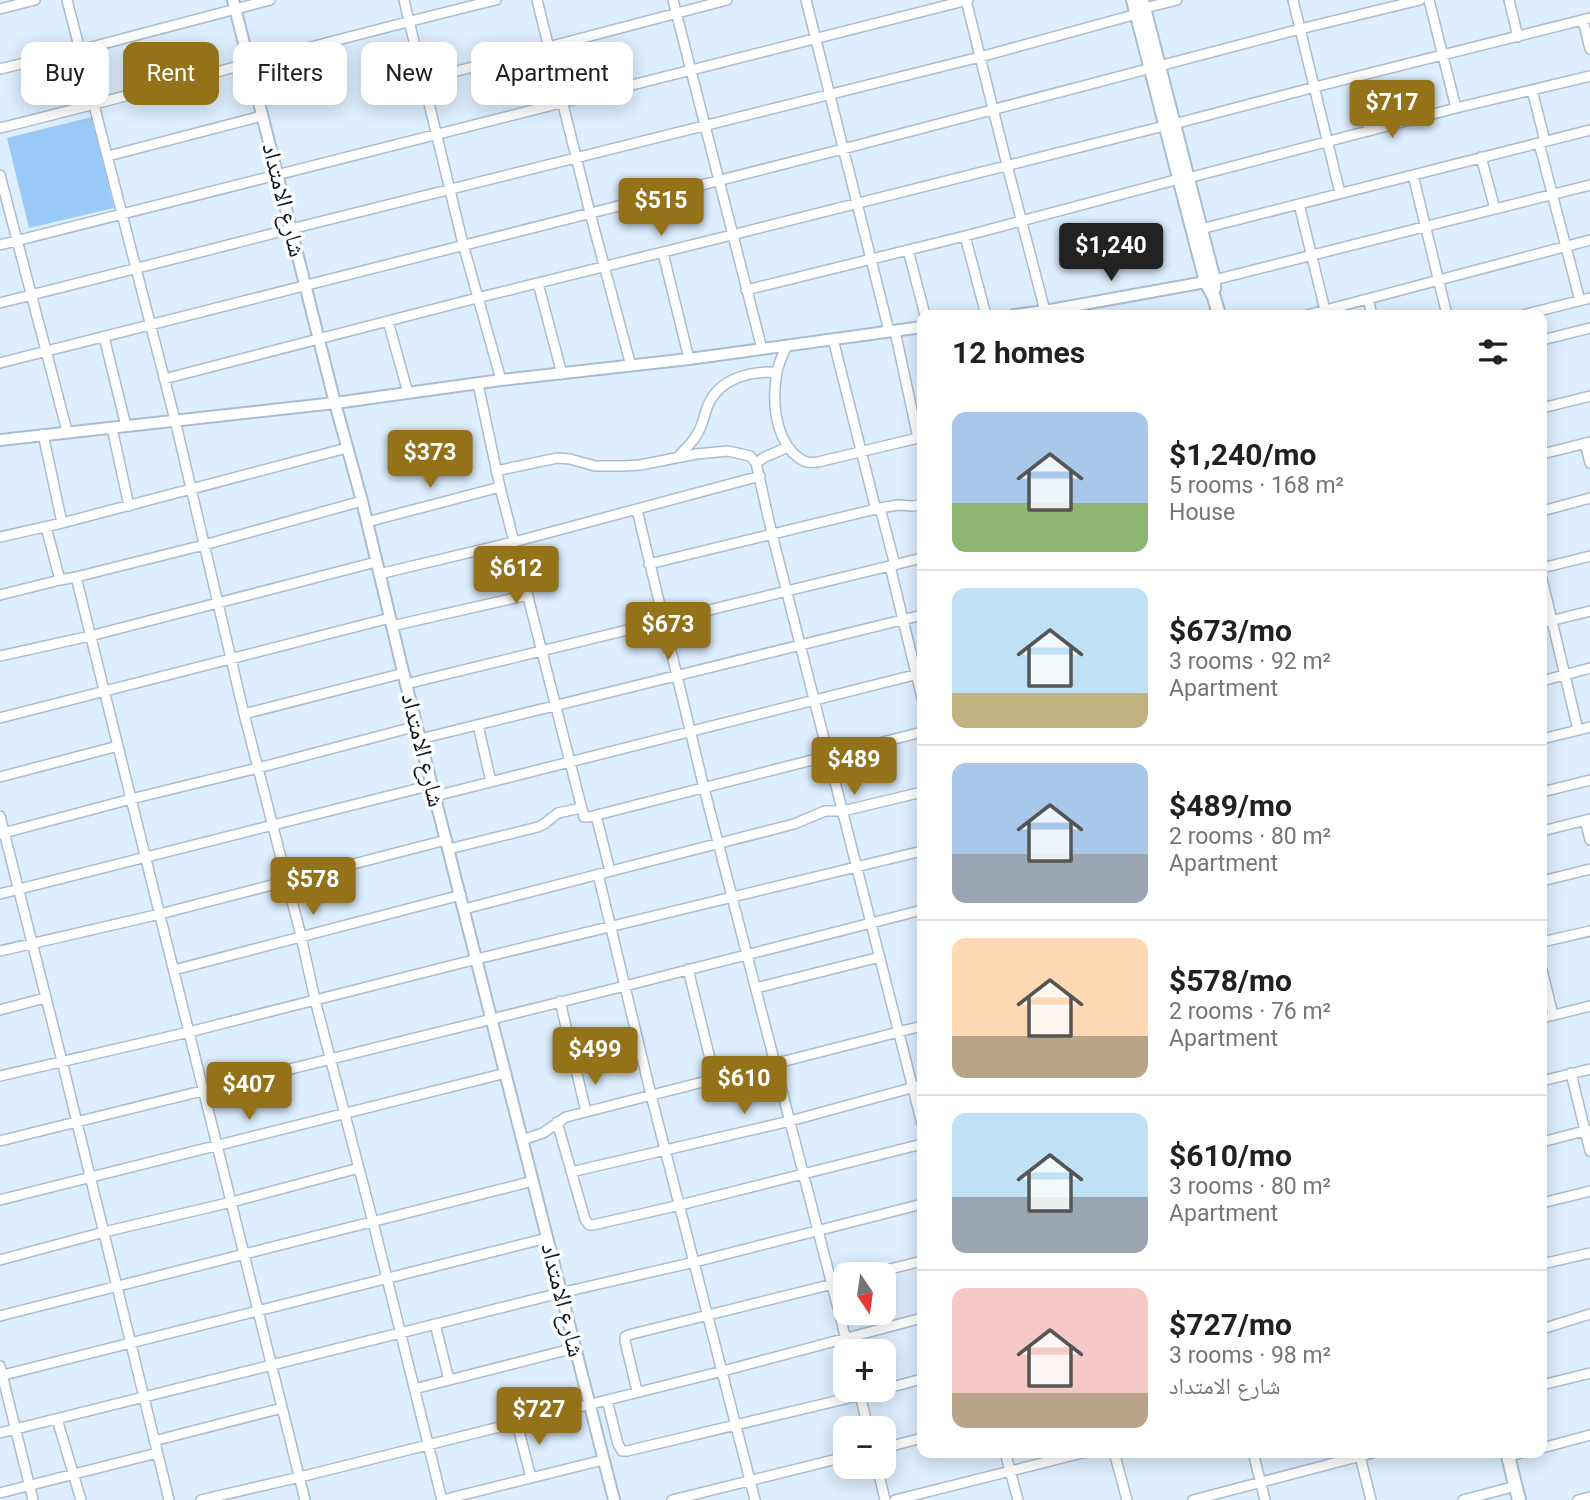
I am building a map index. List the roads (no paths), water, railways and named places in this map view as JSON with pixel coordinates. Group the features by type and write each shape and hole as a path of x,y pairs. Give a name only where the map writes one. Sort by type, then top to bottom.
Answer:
{"main road":[{"path":"1136,4 1155,67 1218,310"},
{"path":"1183,178 1201,229 1210,281"},
{"path":"1508,1458 1519,1500"}],"street":[{"path":"0,9 36,0"},
{"path":"67,0 78,42"},
{"path":"107,42 234,5 270,0"},
{"path":"404,0 414,42"},
{"path":"327,42 496,0"},
{"path":"537,0 548,42"},
{"path":"673,0 762,349"},
{"path":"564,42 727,0"},
{"path":"806,0 871,259 917,426"},
{"path":"633,86 967,0 1045,310"},
{"path":"0,303 980,57 1136,4 1177,0"},
{"path":"1293,0 1340,193"},
{"path":"1372,0 1374,12"},
{"path":"0,363 1420,0"},
{"path":"1429,0 1456,108"},
{"path":"1509,0 1518,37"},
{"name":"شارع الامتداد","path":"234,5 244,42"},
{"path":"164,379 1586,19 1590,49"},
{"path":"0,69 21,64"},
{"path":"109,101 233,66"},
{"path":"746,290 1590,76"},
{"path":"1356,77 1369,131"},
{"path":"1532,90 1566,247 1585,299 1542,310"},
{"path":"0,128 94,105 175,420 244,714 288,880 315,1000 442,1500 603,1460"},
{"name":"شارع الامتداد","path":"259,105 614,1500"},
{"path":"429,105 477,298 501,380"},
{"path":"0,245 555,105"},
{"path":"563,105 631,366"},
{"path":"108,156 262,116"},
{"path":"1201,229 1590,130"},
{"path":"1482,157 1495,209"},
{"path":"1413,174 1446,310"},
{"path":"1,182 67,431"},
{"path":"1050,310 1210,281 1590,185"},
{"path":"1299,204 1325,310 1590,240"},
{"path":"965,236 985,310"},
{"path":"908,250 924,310"},
{"path":"663,253 689,359"},
{"path":"538,283 562,373"},
{"path":"1368,299 1371,310"},
{"path":"388,321 408,393"},
{"path":"0,440 335,403 917,328"},
{"path":"1547,339 1590,328"},
{"path":"104,337 126,426"},
{"path":"833,339 917,667"},
{"path":"787,346 777,372 777,422 788,447 798,458 807,463 818,462 917,438"},
{"path":"678,457 696,436 708,406 722,385 735,378 765,371 777,372"},
{"path":"478,384 496,471 584,817 917,733"},
{"path":"1547,407 1590,396"},
{"path":"112,428 129,506"},
{"path":"43,434 62,523"},
{"path":"1547,453 1588,442 1590,463"},
{"path":"757,463 788,447"},
{"path":"0,537 347,448"},
{"path":"496,471 557,458 595,466 622,466 728,451 750,456 757,463 772,534 899,1032 917,1083"},
{"path":"379,574 760,476"},
{"path":"367,522 500,487"},
{"path":"1547,510 1590,498"},
{"path":"0,595 204,545 362,501"},
{"path":"649,564 878,509 917,505"},
{"path":"636,510 704,788 846,1339 917,1319"},
{"path":"46,527 60,580"},
{"path":"1547,567 1590,556"},
{"path":"244,714 541,651 917,559"},
{"path":"0,656 90,636 376,562"},
{"path":"76,577 305,1500"},
{"path":"0,718 231,659 528,594"},
{"path":"1578,730 1565,675 1547,622 1590,611"},
{"path":"420,739 917,616"},
{"path":"1547,680 1590,668"},
{"path":"0,894 273,825 434,791 491,782 571,763 917,675"},
{"path":"478,725 491,782"},
{"path":"2,833 417,726"},
{"path":"1547,738 1590,727"},
{"path":"0,777 118,747"},
{"path":"1547,791 1590,780"},
{"path":"464,909 794,824 825,811 843,811 917,793"},
{"path":"0,951 160,914 288,880 538,827 558,813 581,808"},
{"path":"596,815 610,871"},
{"path":"0,816 2,833 62,1061 169,1500"},
{"path":"1547,830 1587,819 1590,840"},
{"path":"0,1076 917,852"},
{"path":"1547,880 1590,869"},
{"path":"598,874 651,1095 755,1500"},
{"path":"174,970 461,895"},
{"path":"0,1141 917,911"},
{"path":"1547,941 1590,931"},
{"path":"756,988 880,957"},
{"path":"688,969 715,1079"},
{"path":"1547,990 1553,1015"},
{"path":"0,1010 46,998"},
{"path":"560,1002 586,1112"},
{"path":"1547,1017 1590,1007"},
{"path":"522,1140 543,1133 566,1117 917,1027"},
{"path":"1547,1080 1590,1069"},
{"path":"0,1200 506,1073"},
{"path":"1571,1073 1590,1151"},
{"path":"571,1172 790,1121 917,1086"},
{"path":"557,1122 585,1219 589,1224 680,1205 917,1145"},
{"path":"1547,1141 1587,1130"},
{"path":"0,1260 359,1168"},
{"path":"0,1316 533,1181"},
{"path":"1547,1202 1590,1191"},
{"path":"0,1433 917,1205"},
{"path":"33,1500 1,1372 130,1343 547,1238"},
{"path":"1547,1264 1590,1253"},
{"path":"896,1268 917,1262"},
{"path":"637,1391 625,1341 628,1335 831,1284"},
{"path":"1547,1327 1590,1314"},
{"path":"435,1324 449,1380"},
{"path":"201,1500 300,1478 833,1342"},
{"path":"414,1389 575,1348"},
{"path":"1547,1384 1590,1373"},
{"path":"896,1385 917,1379"},
{"path":"607,1400 618,1444 622,1451 627,1451 833,1399"},
{"path":"154,1441 282,1408"},
{"path":"57,1419 82,1500"},
{"path":"517,1423 531,1478"},
{"path":"1547,1447 1590,1436"},
{"path":"896,1445 917,1438"},
{"path":"0,1493 157,1453"},
{"path":"1007,1458 1017,1500"},
{"path":"895,1500 1063,1458"},
{"path":"1116,1458 1127,1500"},
{"path":"1254,1458 1265,1500"},
{"path":"1193,1500 1348,1458"},
{"path":"1360,1458 1371,1500"},
{"path":"672,1500 833,1460"},
{"path":"880,1479 885,1500"},
{"path":"1464,1500 1516,1486"},
{"path":"1578,1500 1590,1497"}]}
